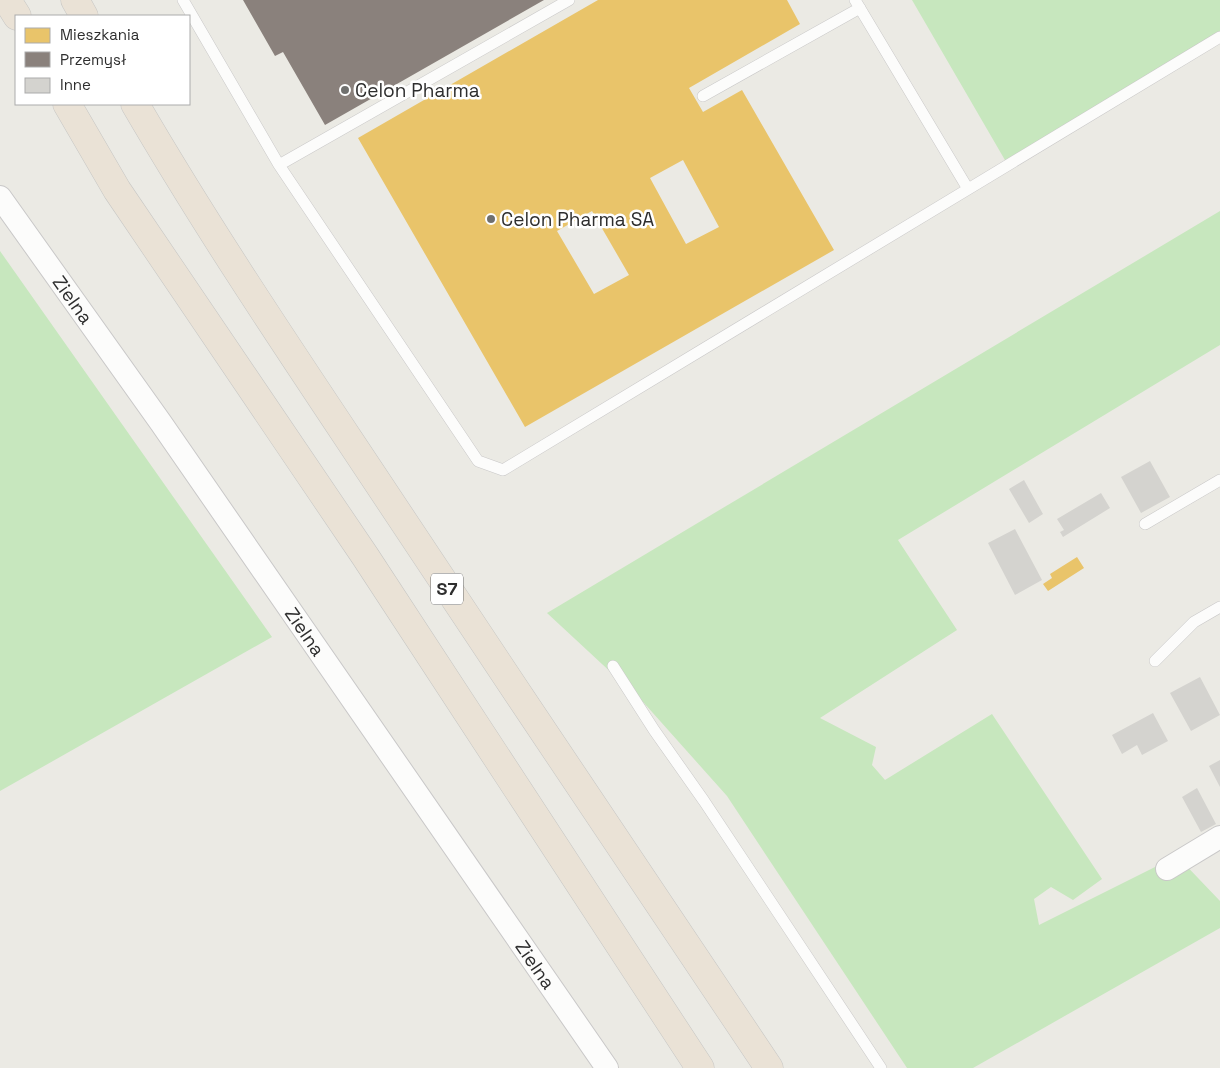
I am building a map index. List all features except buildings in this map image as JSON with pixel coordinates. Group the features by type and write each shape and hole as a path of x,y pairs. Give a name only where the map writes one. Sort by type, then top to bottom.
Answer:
{"highway":[{"path":"7,0 16,15"},
{"path":"75,0 83,15"},
{"path":"68,105 117,190 365,556 700,1068"},
{"name":"S7","path":"136,105 176,175 262,308 441,580 769,1068"}],"street":[{"name":"Zielna","path":"0,197 166,431 606,1068"},
{"path":"1167,869 1220,837"}],"lane":[{"path":"183,0 279,165 478,461 503,470 1220,37"},
{"path":"279,165 569,0"},
{"path":"703,96 858,4 968,189"},
{"path":"1145,524 1220,480"},
{"path":"1155,662 1194,622 1220,607"},
{"path":"613,666 881,1068"}],"green space":[{"path":"912,0 1220,0 1220,33 1009,167"},
{"path":"1220,211 1220,345 898,540 957,630 820,718 876,747 872,765 885,780 992,714 1102,879 1073,900 1051,887 1034,899 1039,925 1177,856 1220,901 1220,928 973,1068 907,1068 727,796 644,703 547,613"},
{"path":"0,251 272,637 0,791"}],"place":[{"name":"Celon Pharma","path":"345,90"},
{"name":"Celon Pharma SA","path":"491,219"}]}
